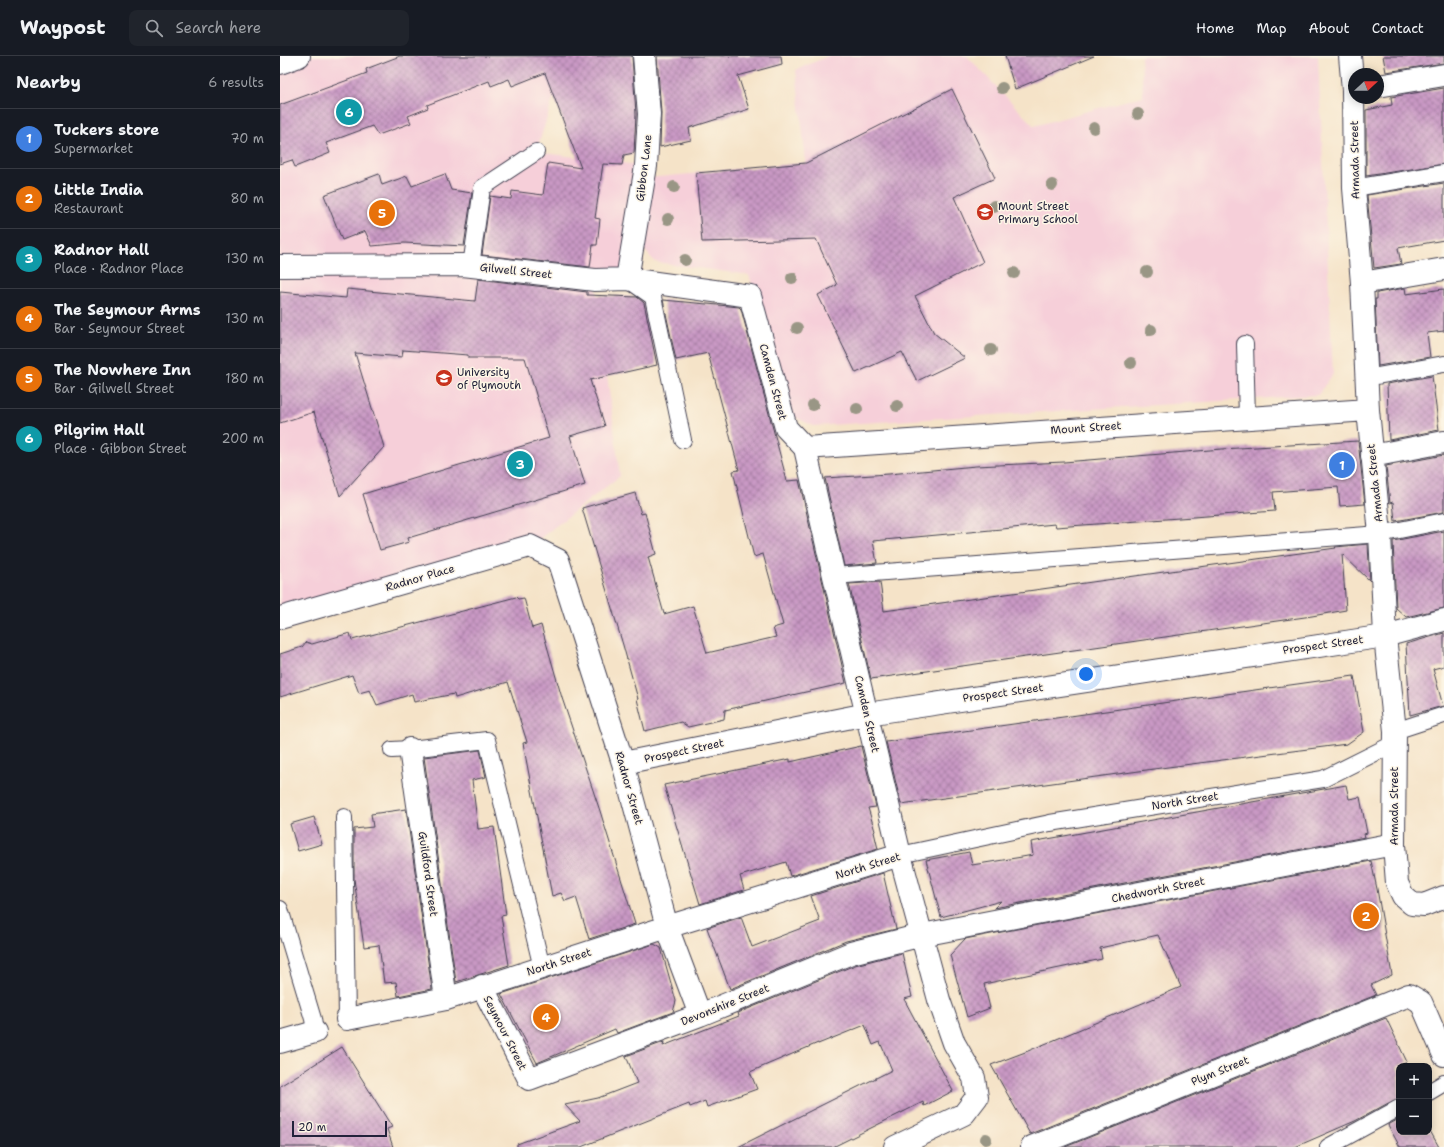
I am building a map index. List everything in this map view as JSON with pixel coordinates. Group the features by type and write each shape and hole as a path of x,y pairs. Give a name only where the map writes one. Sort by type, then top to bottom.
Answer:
{"street":[{"path":"280,63 299,56"},
{"name":"Gibbon Lane","path":"627,278 646,166 649,114 644,56"},
{"name":"Armada Street","path":"1350,56 1351,68"},
{"path":"1384,85 1444,75"},
{"name":"Armada Street","path":"1354,104 1354,188 1362,283 1368,410 1380,534 1385,636 1395,737 1394,844 1397,883 1403,896 1412,904 1424,905 1444,897"},
{"name":"Gilwell Street","path":"280,266 463,265 595,280 627,278 750,296"},
{"path":"1362,283 1444,269"},
{"name":"Camden Street","path":"750,296 786,428 805,448 900,856 939,1000 954,1043 974,1078 977,1097 964,1114 895,1147"},
{"name":"Mount Street","path":"805,448 1368,410"},
{"path":"1372,456 1444,442"},
{"name":"Radnor Place","path":"280,618 530,546 558,560"},
{"name":"Radnor Street","path":"558,560 623,763 667,927 700,1015"},
{"name":"Prospect Street","path":"623,763 867,714 1385,636 1444,620"},
{"name":"Guildford Street","path":"401,749 446,998"},
{"name":"Chedworth Street","path":"922,935 1394,844"},
{"name":"North Street","path":"347,1018 446,998 667,927 900,856"},
{"name":"Devonshire Street","path":"529,1079 700,1015 851,953 922,935"},
{"name":"Seymour Street","path":"482,986 529,1079"},
{"name":"Plym Street","path":"1032,1147 1409,995 1421,1002 1444,1055"},
{"path":"280,1042 315,1032"}],"lane":[{"path":"471,266 482,188 536,152"},
{"path":"1354,188 1444,174"},
{"path":"627,278 654,297 683,440"},
{"path":"1245,344 1247,417"},
{"path":"1366,378 1444,364"},
{"path":"834,576 1380,534 1444,521"},
{"name":"North Street","path":"900,856 1050,823 1323,779 1395,737 1444,715"},
{"path":"401,749 487,740 542,968"},
{"path":"344,817 347,1018"},
{"path":"280,909 313,1019 315,1032"},
{"path":"1432,1090 1444,1084"},
{"path":"1328,1147 1396,1110"}],"shaded area":[{"name":"University of Plymouth","path":"280,56 567,56 536,152 646,166 627,279 595,280 620,476 530,546 280,620"},
{"name":"Mount Street Primary School","path":"828,56 967,56 1034,126 1143,96 1141,56 1318,56 1333,374 1318,395 813,426 793,416 749,275 655,262 640,245 648,178 806,163 796,70"}],"building":[{"path":"400,56 632,56 636,114 634,153 624,155 622,165 603,164 595,218 600,219 597,245 593,245 590,267 482,255 490,196 511,199 512,191 543,195 548,163 581,168 545,73 512,86 509,79 491,86 489,81 427,105 428,108 408,116 411,123 378,135 372,126 326,143 330,153 295,167 292,160 280,164 280,105 367,73 366,69"},
{"path":"657,56 781,56 782,64 738,76 749,109 689,128 691,140 660,147 661,113"},
{"path":"1005,56 1094,56 1015,89"},
{"path":"1383,56 1444,56 1444,63 1386,72"},
{"path":"1444,88 1444,164 1366,176 1366,110 1392,105 1391,97"},
{"path":"952,89 995,178 954,197 983,262 915,296 934,333 965,358 917,381 902,352 856,373 818,295 837,285 816,239 702,242 696,173 806,163"},
{"path":"379,174 382,185 407,176 412,186 445,174 451,190 472,193 464,246 404,243 372,246 365,231 342,240 324,195"},
{"path":"1444,183 1444,240 1398,248 1401,264 1374,268 1367,195"},
{"path":"478,279 587,292 587,295 637,297 644,303 657,365 590,380 605,426 570,436 585,485 408,538 409,542 380,550 363,494 549,438 525,358 468,358 468,355 403,350 402,357 355,353 384,447 340,496 314,412 280,423 280,292 346,298 347,289 475,301"},
{"path":"1405,288 1406,294 1444,289 1444,331 1427,333 1430,357 1378,366 1375,299 1377,299 1377,293"},
{"path":"663,300 739,307 741,309 787,481 799,480 846,683 725,710 724,719 688,727 681,722 645,731 623,645 582,508 635,493 641,514 645,513 656,554 648,557 664,614 693,606 707,653 776,637 773,628 783,625 763,554 754,557 733,471 739,470 708,353 676,360"},
{"path":"1432,376 1439,430 1389,440 1387,384"},
{"path":"1358,441 1365,504 1340,506 1338,487 1273,492 1275,511 1056,527 1055,524 873,541 877,563 844,566 825,478 976,466 1064,462 1222,449"},
{"path":"1444,455 1444,512 1395,521 1393,502 1390,503 1386,466"},
{"path":"1444,531 1444,608 1406,617 1396,608 1393,541"},
{"path":"1368,544 1370,581 1342,554 1346,610 871,679 849,584 880,582 884,611 1336,548 1335,547"},
{"path":"516,597 518,599 524,598 532,628 541,625 562,698 600,811 635,924 589,939 576,897 565,901 561,893 552,896 523,743 527,742 508,682 455,698 454,694 414,702 412,694 377,705 370,690 359,693 352,675 280,697 280,654 302,647 306,642 312,644 350,633 352,640"},
{"path":"1444,633 1444,666 1433,669 1443,706 1410,715 1406,644"},
{"path":"1354,676 1364,732 1347,744 901,804 886,742"},
{"path":"861,746 876,807 868,808 875,831 878,849 790,876 786,862 740,876 744,890 700,904 664,785 790,759 790,762"},
{"path":"480,750 486,777 472,780 478,829 494,827 506,915 501,916 509,965 456,982 424,757"},
{"path":"1346,785 1349,799 1360,797 1367,833 1364,834 1365,837 994,908 1001,901 941,917 926,860 969,852 972,865 1022,857 1033,855 1031,842"},
{"path":"406,809 432,989 398,996 396,982 384,983 379,945 364,947 354,879 354,829 373,827 371,814"},
{"path":"314,817 322,844 298,851 290,824"},
{"path":"1371,861 1392,975 1371,985 1376,995 1030,1134 991,1065 1181,987 1158,935 1100,948 1102,959 984,984 990,1008 967,1017 950,955 965,939"},
{"path":"883,873 896,929 846,941 730,989 707,928 741,917 752,947 820,921 811,896"},
{"path":"654,944 661,948 676,1001 673,1012 617,1033 615,1029 537,1063 501,994"},
{"path":"902,953 912,997 904,999 953,1091 924,1106 923,1102 833,1147 738,1147 892,1070 880,1042 873,1045 865,1025 750,1072 757,1089 707,1107 705,1101 690,1107 689,1104 581,1147 517,1147 517,1144 580,1121 565,1105 598,1098 637,1083 626,1056 664,1042 663,1046 739,1016 738,1013 855,965"},
{"path":"1386,1018 1407,1062 1396,1063 1396,1100 1355,1121 1295,1147 1065,1147"},
{"path":"342,1047 392,1127 387,1129 393,1147 280,1147 280,1086"},
{"path":"1396,1121 1396,1135 1432,1134 1439,1147 1400,1147 1388,1125"}],"place":[{"name":"Pilgrim Hall","path":"349,112"},
{"name":"Mount Street Primary School","path":"985,212"},
{"name":"The Nowhere Inn","path":"382,213"},
{"name":"University of Plymouth","path":"444,378"},
{"name":"Radnor Hall","path":"520,464"},
{"name":"Tuckers store","path":"1342,465"},
{"name":"Little India","path":"1366,916"},
{"name":"The Seymour Arms","path":"546,1017"}]}
